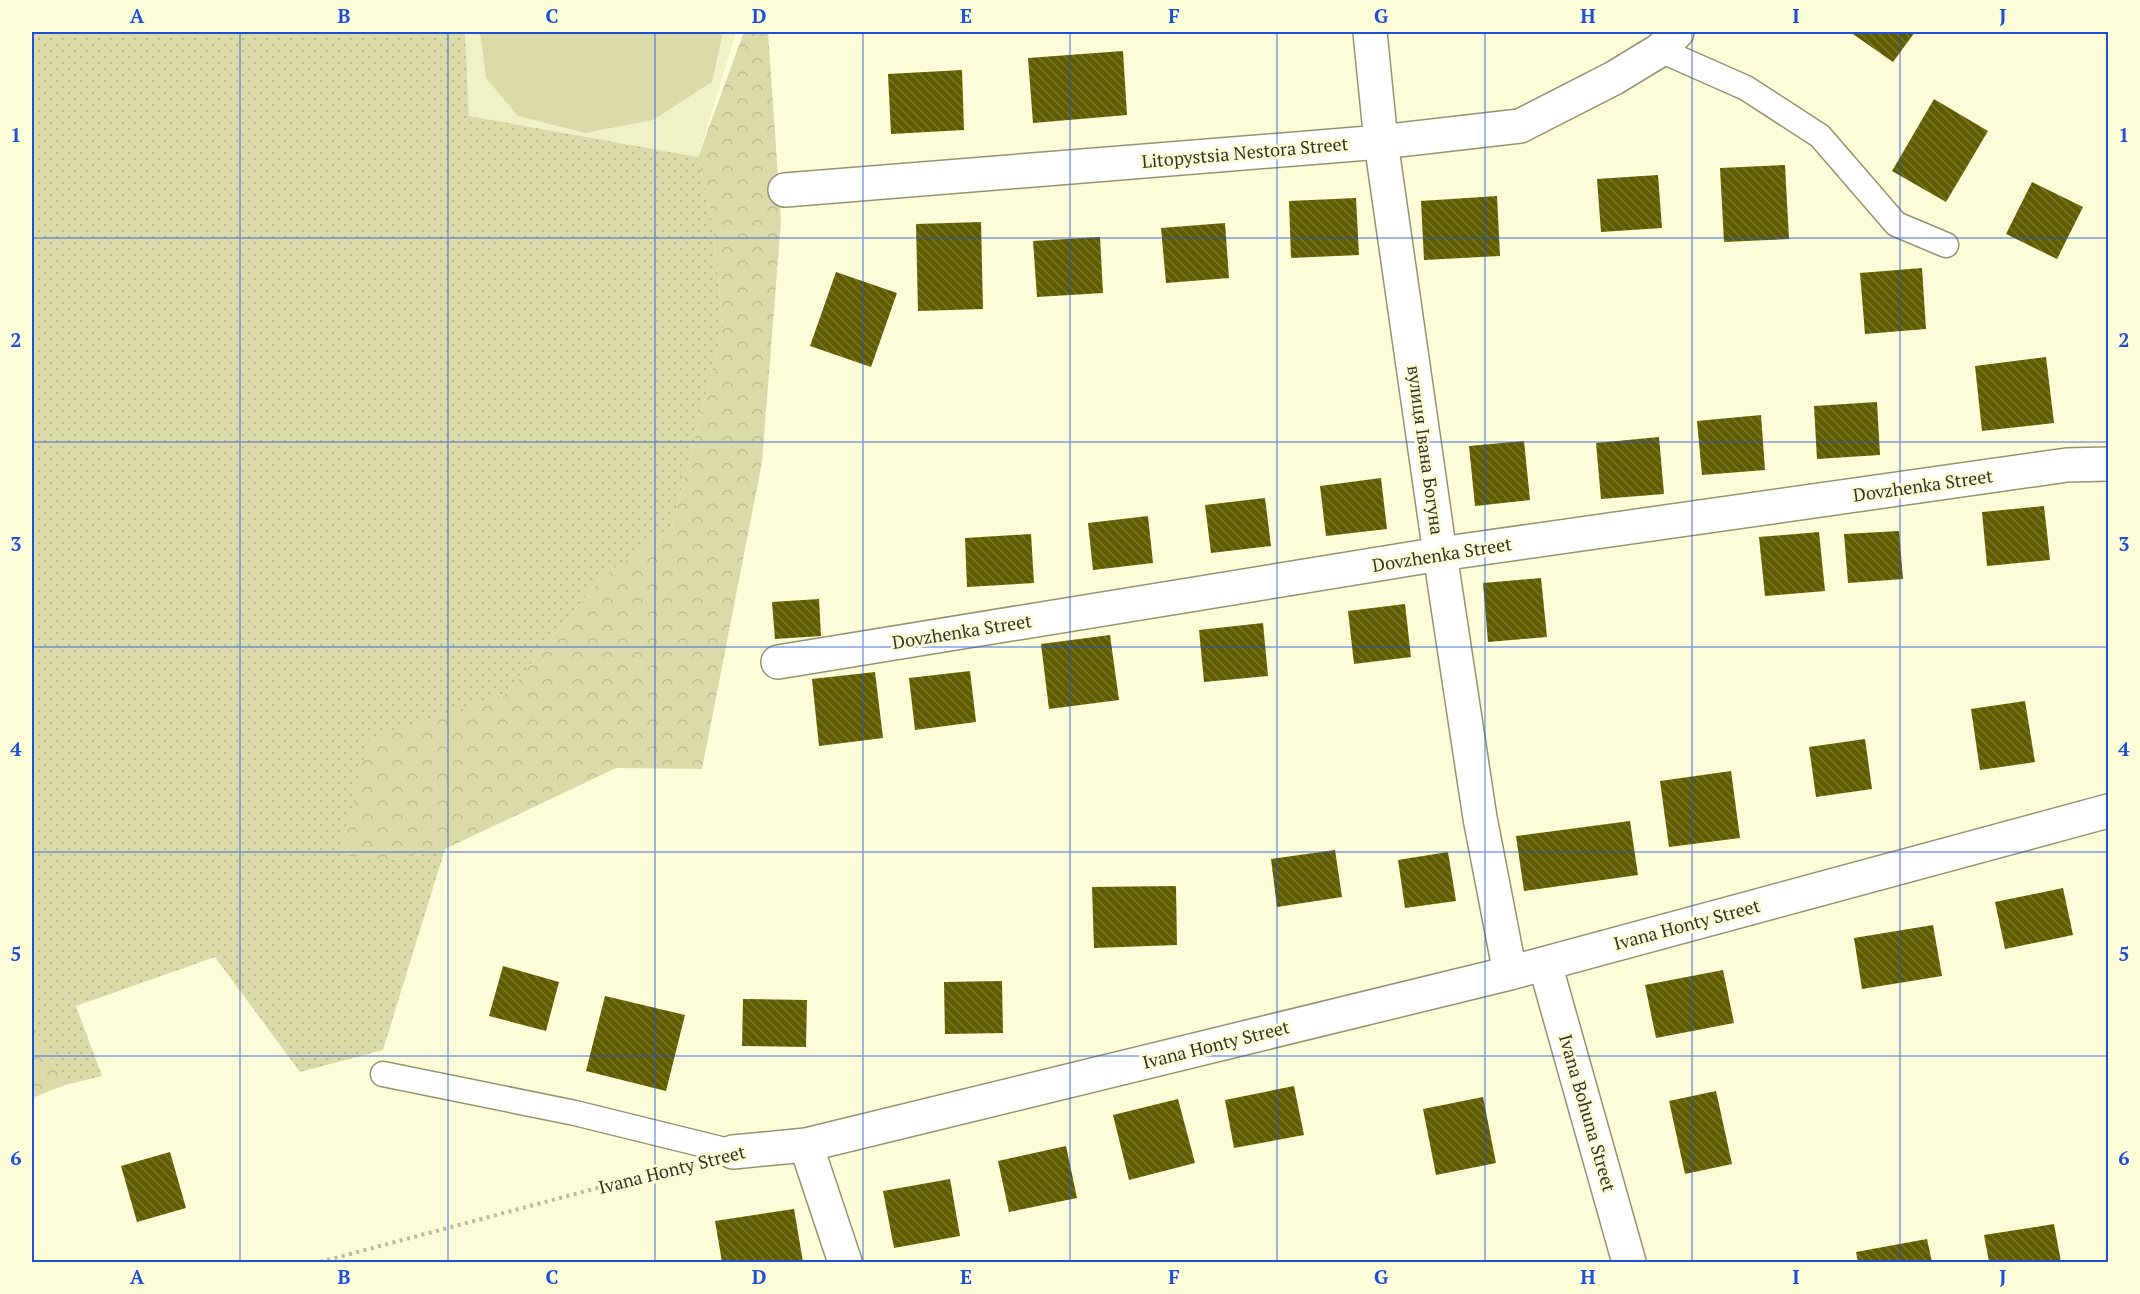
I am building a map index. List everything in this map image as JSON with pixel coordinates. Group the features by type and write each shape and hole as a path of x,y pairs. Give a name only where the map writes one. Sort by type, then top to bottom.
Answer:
{"street":[{"name":"вулиця Івана Богуна","path":"1370,32 1381,142 1440,554 1480,818 1510,973"},
{"name":"Litopystsia Nestora Street","path":"785,190 1381,142 1520,126 1614,78 1669,41"},
{"name":"Dovzhenka Street","path":"778,662 1440,554 2067,465 2109,464"},
{"name":"Ivana Honty Street","path":"733,1152 806,1145 1510,973 2109,811"},
{"name":"Ivana Bohuna Street","path":"1545,964 1629,1263"},
{"path":"806,1145 845,1263"}],"lane":[{"path":"1669,41 1820,136 1896,224 1946,245"},
{"path":"383,1074 574,1113 733,1152"}],"path":[{"name":"Ivana Honty Street","path":"320,1263 675,1167"}],"shaded area":[{"path":"465,32 736,32 698,157 469,116"}],"green space":[{"path":"32,32 465,32 469,116 698,157 713,225 723,328 672,526 600,579 507,693 368,742 391,860 445,849 383,1050 300,1072 215,957 76,1006 102,1076 65,1085 32,1023"},
{"path":"480,32 723,32 712,82 653,120 585,133 518,116 486,78"},
{"path":"744,32 768,32 781,221 762,462 702,769 616,768 445,849 391,860 340,855 368,741 507,693 600,579 672,526 723,328 713,225 698,157"},
{"path":"32,1023 65,1085 32,1098"}],"building":[{"path":"1850,32 1915,32 1893,62"},
{"path":"1123,51 1127,115 1033,123 1028,58"},
{"path":"962,70 964,130 891,134 888,74"},
{"path":"1934,99 1988,131 1946,202 1892,171"},
{"path":"1785,165 1789,239 1724,242 1720,168"},
{"path":"1658,175 1662,228 1601,232 1597,179"},
{"path":"2032,182 2083,207 2057,259 2006,234"},
{"path":"1497,196 1500,256 1424,260 1421,201"},
{"path":"1356,198 1359,255 1291,258 1289,201"},
{"path":"981,222 983,309 918,311 916,224"},
{"path":"1225,223 1229,278 1166,283 1161,228"},
{"path":"1100,237 1103,293 1037,297 1033,241"},
{"path":"1922,268 1926,329 1865,334 1860,273"},
{"path":"836,272 897,293 871,367 810,346"},
{"path":"2046,357 2054,423 1982,431 1975,366"},
{"path":"1877,402 1880,455 1817,459 1814,406"},
{"path":"1761,415 1765,470 1702,475 1697,421"},
{"path":"1659,437 1664,494 1601,499 1596,443"},
{"path":"1524,441 1530,500 1475,506 1469,446"},
{"path":"1381,478 1387,529 1326,536 1320,486"},
{"path":"1265,498 1271,546 1211,553 1205,505"},
{"path":"2044,506 2050,560 1987,566 1982,512"},
{"path":"1148,516 1153,563 1093,570 1088,523"},
{"path":"1899,531 1903,579 1848,583 1844,534"},
{"path":"1819,532 1825,591 1765,596 1759,537"},
{"path":"1031,534 1034,583 967,587 965,538"},
{"path":"1541,578 1547,637 1488,642 1483,583"},
{"path":"819,599 821,636 775,639 772,602"},
{"path":"1405,604 1411,657 1354,664 1348,611"},
{"path":"1263,623 1268,676 1204,682 1199,630"},
{"path":"1110,635 1119,700 1049,709 1041,644"},
{"path":"970,671 976,722 915,730 909,678"},
{"path":"875,672 883,738 819,746 812,679"},
{"path":"2025,701 2035,762 1980,770 1971,709"},
{"path":"1865,739 1872,789 1816,797 1809,747"},
{"path":"1731,771 1740,838 1669,847 1660,781"},
{"path":"1630,821 1638,875 1524,891 1516,836"},
{"path":"1335,850 1342,897 1277,907 1271,859"},
{"path":"1448,852 1456,901 1405,908 1398,860"},
{"path":"1176,886 1177,945 1094,948 1092,887"},
{"path":"2063,888 2073,935 2005,949 1995,902"},
{"path":"1933,925 1942,976 1862,989 1854,938"},
{"path":"503,966 559,982 546,1031 489,1016"},
{"path":"1723,970 1734,1023 1656,1038 1645,985"},
{"path":"1002,981 1003,1033 945,1034 944,982"},
{"path":"605,996 685,1015 666,1091 586,1071"},
{"path":"743,999 807,1000 806,1047 742,1046"},
{"path":"1294,1086 1304,1135 1234,1148 1225,1100"},
{"path":"1716,1091 1732,1164 1685,1174 1669,1101"},
{"path":"1483,1097 1496,1163 1436,1175 1423,1109"},
{"path":"1178,1099 1195,1163 1129,1180 1113,1115"},
{"path":"1066,1146 1077,1198 1009,1212 998,1161"},
{"path":"170,1152 186,1208 137,1222 121,1166"},
{"path":"950,1179 960,1236 894,1248 883,1191"},
{"path":"794,1209 803,1262 722,1262 715,1221"},
{"path":"2054,1224 2061,1262 1989,1262 1984,1235"},
{"path":"1927,1239 1932,1262 1858,1262 1856,1252"}]}
